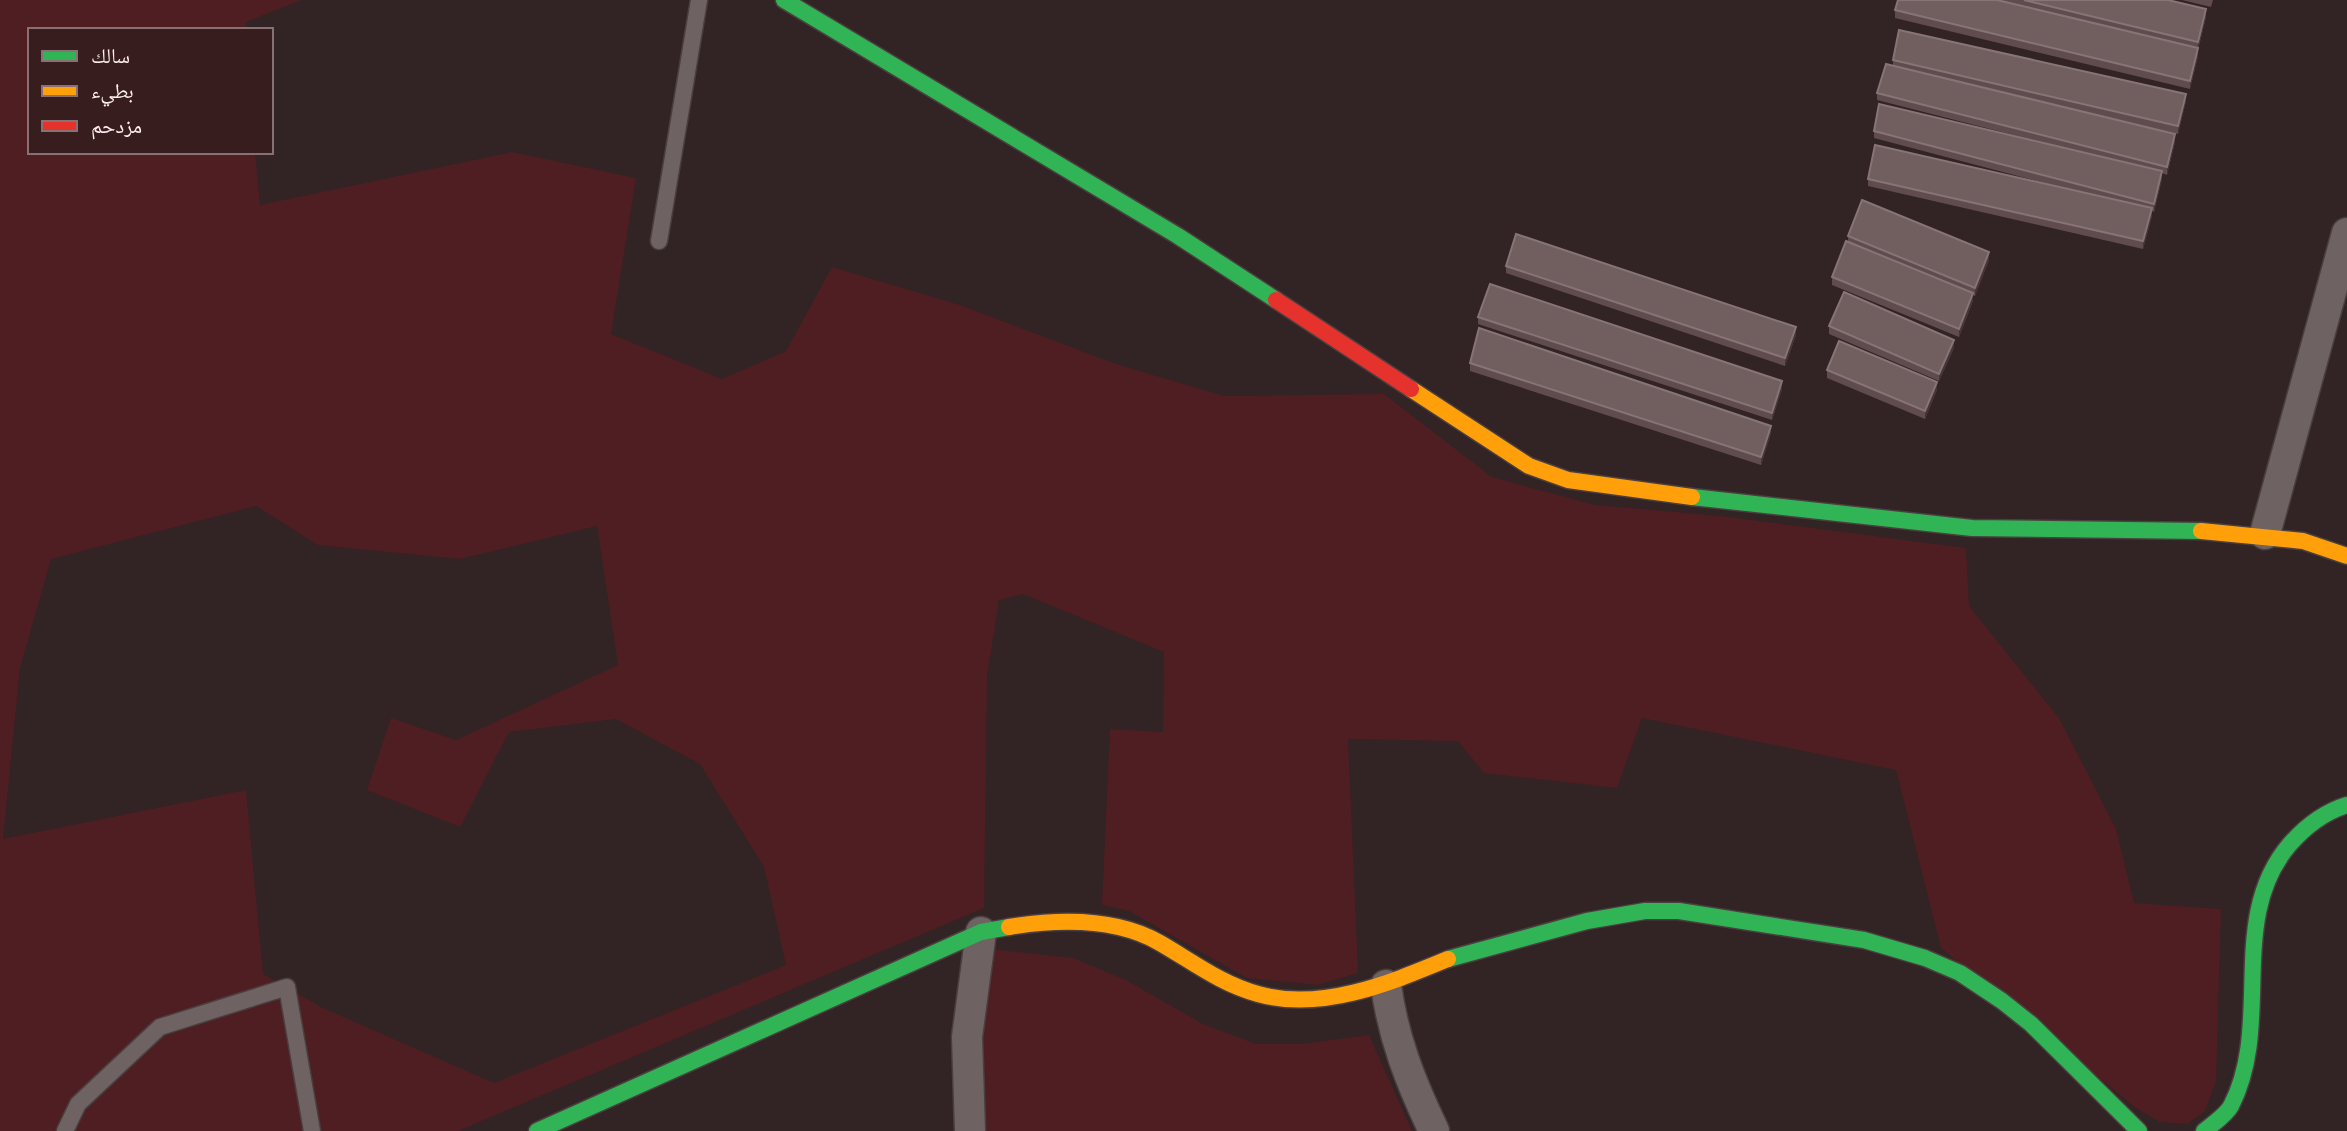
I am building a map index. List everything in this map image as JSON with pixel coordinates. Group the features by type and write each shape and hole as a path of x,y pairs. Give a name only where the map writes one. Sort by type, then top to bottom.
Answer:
{"main road":[{"path":"785,0 1178,236 1529,466 1568,480 1798,511 1972,528 2225,531 2265,534 2303,541 2347,556"},
{"path":"2204,1131 2232,1108 2243,1078 2250,1020 2252,933 2256,905 2271,867 2292,838 2322,815 2347,805"},
{"path":"537,1131 981,932 1045,920 1100,923 1157,941 1216,979 1261,995 1310,1000 1386,985 1456,956 1587,921 1645,911 1679,911 1864,940 1925,958 1960,973 2002,1001 2040,1032 2139,1131"}],"street":[{"path":"2265,534 2347,233"},
{"path":"970,1131 967,1037 981,932"},
{"path":"1386,985 1391,1020 1406,1072 1434,1131"}],"lane":[{"path":"659,241 699,0"},
{"path":"65,1131 78,1104 160,1027 287,986 312,1131"}],"shaded area":[{"path":"0,0 301,0 246,22 246,28 28,28 28,154 255,154 260,205 512,152 636,178 611,334 722,379 786,351 832,267 960,305 1116,364 1224,396 1384,394 1492,477 1595,505 1721,516 1966,548 1969,606 2059,718 2116,829 2134,903 2221,909 2216,1081 2205,1111 2187,1124 2160,1122 2136,1108 1941,948 1896,770 1642,718 1617,788 1484,773 1458,741 1348,739 1358,973 1318,985 1247,978 1129,911 1102,905 1110,729 1163,732 1164,652 1023,594 999,600 987,676 984,908 458,1131 0,1131","holes":["256,506 318,545 460,559 597,526 618,665 456,740 391,718 367,790 460,827 509,732 616,719 700,764 764,867 786,965 494,1083 323,1008 263,974 246,790 3,839 20,668 51,559"]},
{"path":"990,949 1073,958 1126,980 1203,1024 1256,1044 1302,1044 1369,1035 1412,1131 981,1131 976,1030"}],"building":[{"path":"1898,0 1997,0 2198,48 2190,81 1895,10"},
{"path":"2024,0 2168,0 2206,9 2198,42"},
{"path":"1899,30 2186,94 2178,126 1893,60"},
{"path":"1886,64 2175,134 2167,167 1877,93"},
{"path":"1879,104 2162,171 2154,204 1874,131"},
{"path":"1875,145 2152,208 2143,241 1868,179"},
{"path":"1862,200 1989,252 1975,288 1848,236"},
{"path":"1516,234 1796,327 1785,358 1506,266"},
{"path":"1846,241 1973,293 1959,329 1832,277"},
{"path":"1490,284 1782,381 1772,413 1478,317"},
{"path":"1844,292 1954,340 1939,374 1829,326"},
{"path":"1479,328 1771,426 1761,457 1470,363"},
{"path":"1839,341 1937,382 1925,411 1827,370"}],"traffic: fast":[{"path":"784,0 1178,236 1276,300"},
{"path":"1692,497 1972,528 2201,531"},
{"path":"2204,1131 2229,1109 2243,1074 2249,1040 2255,938 2260,904 2271,873 2302,831 2316,820 2347,805"},
{"path":"1448,959 1587,921 1645,911 1679,911 1864,940 1925,958 1960,973 2002,1001 2031,1024 2139,1131"},
{"path":"537,1131 981,932 1009,927"}],"traffic: slow":[{"path":"1411,389 1529,466 1568,480 1692,497"},
{"path":"2201,531 2303,541 2347,556"},
{"path":"1009,927 1047,922 1086,922 1124,928 1160,943 1208,972 1245,990 1282,999 1306,1000 1355,992 1448,959"}],"traffic: jam":[{"path":"1276,300 1411,389"}]}
